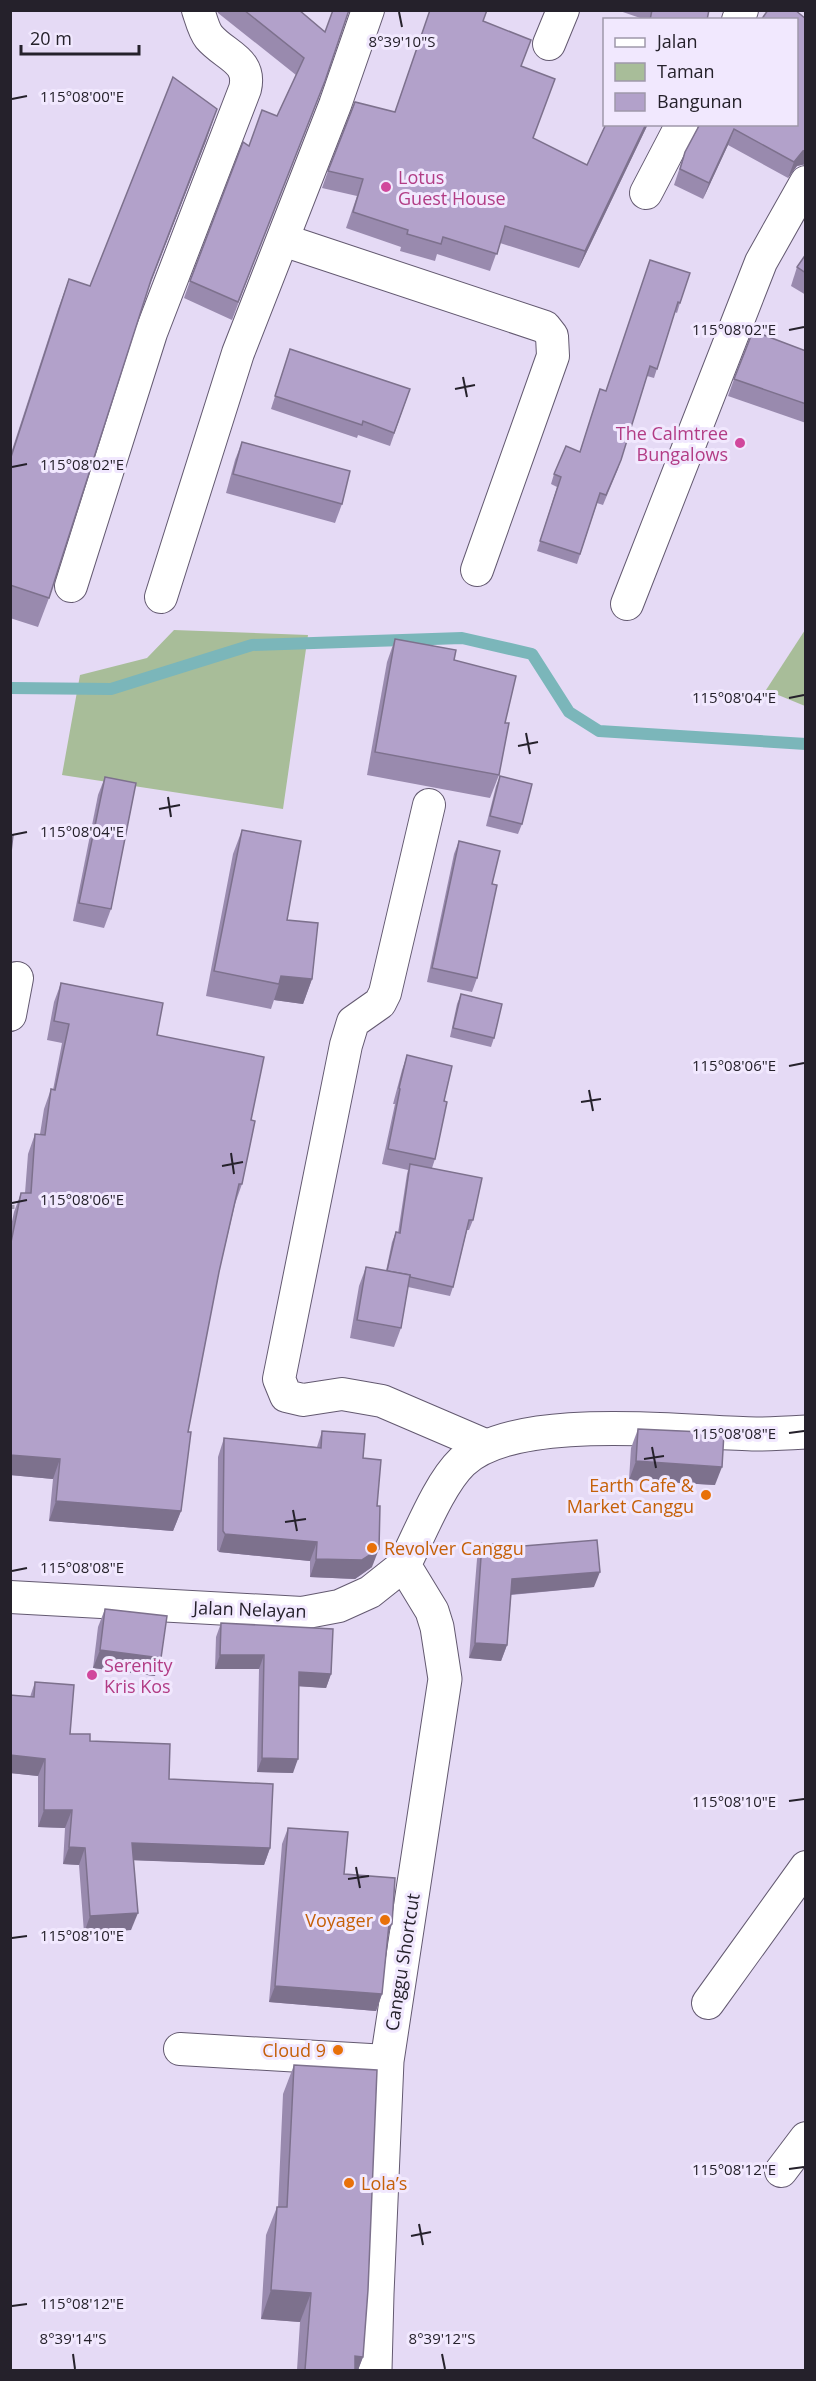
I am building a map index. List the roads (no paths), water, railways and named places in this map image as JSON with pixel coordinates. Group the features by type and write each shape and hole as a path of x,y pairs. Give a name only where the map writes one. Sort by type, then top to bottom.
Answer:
{"street":[{"path":"71,586 151,333 248,78 243,67 208,36 198,10"},
{"path":"161,597 238,353 283,240 368,10"},
{"path":"549,44 563,10"},
{"path":"646,193 681,126"},
{"path":"627,603 761,262 806,182"},
{"path":"283,240 545,327 552,336 553,356 477,570"},
{"path":"429,805 385,993 380,1003 353,1022 346,1045 279,1379 286,1396 303,1400 342,1394 382,1401 487,1446"},
{"path":"10,1015 18,978"},
{"name":"Jalan Nelayan","path":"10,1597 302,1613 339,1606 370,1592 404,1565 446,1484 462,1462 487,1446 532,1434 605,1428 756,1434 806,1432"},
{"name":"Canggu Shortcut","path":"375,2370 387,2061 445,1679 437,1627 432,1611 404,1565"},
{"path":"708,2003 806,1867"},
{"path":"180,2049 387,2061"},
{"path":"781,2171 806,2138"}],"waterway":[{"path":"10,688 111,689 252,645 462,638 532,654 569,712 599,731 806,744"}],"place":[{"name":"Lotus Guest House","path":"386,187"},
{"name":"The Calmtree Bungalows","path":"740,443"},
{"name":"Earth Cafe & Market Canggu","path":"706,1495"},
{"name":"Revolver Canggu","path":"372,1548"},
{"name":"Serenity Kris Kos","path":"92,1675"},
{"name":"Voyager","path":"385,1920"},
{"name":"Cloud 9","path":"338,2050"},
{"name":"Lola’s","path":"349,2183"}]}
